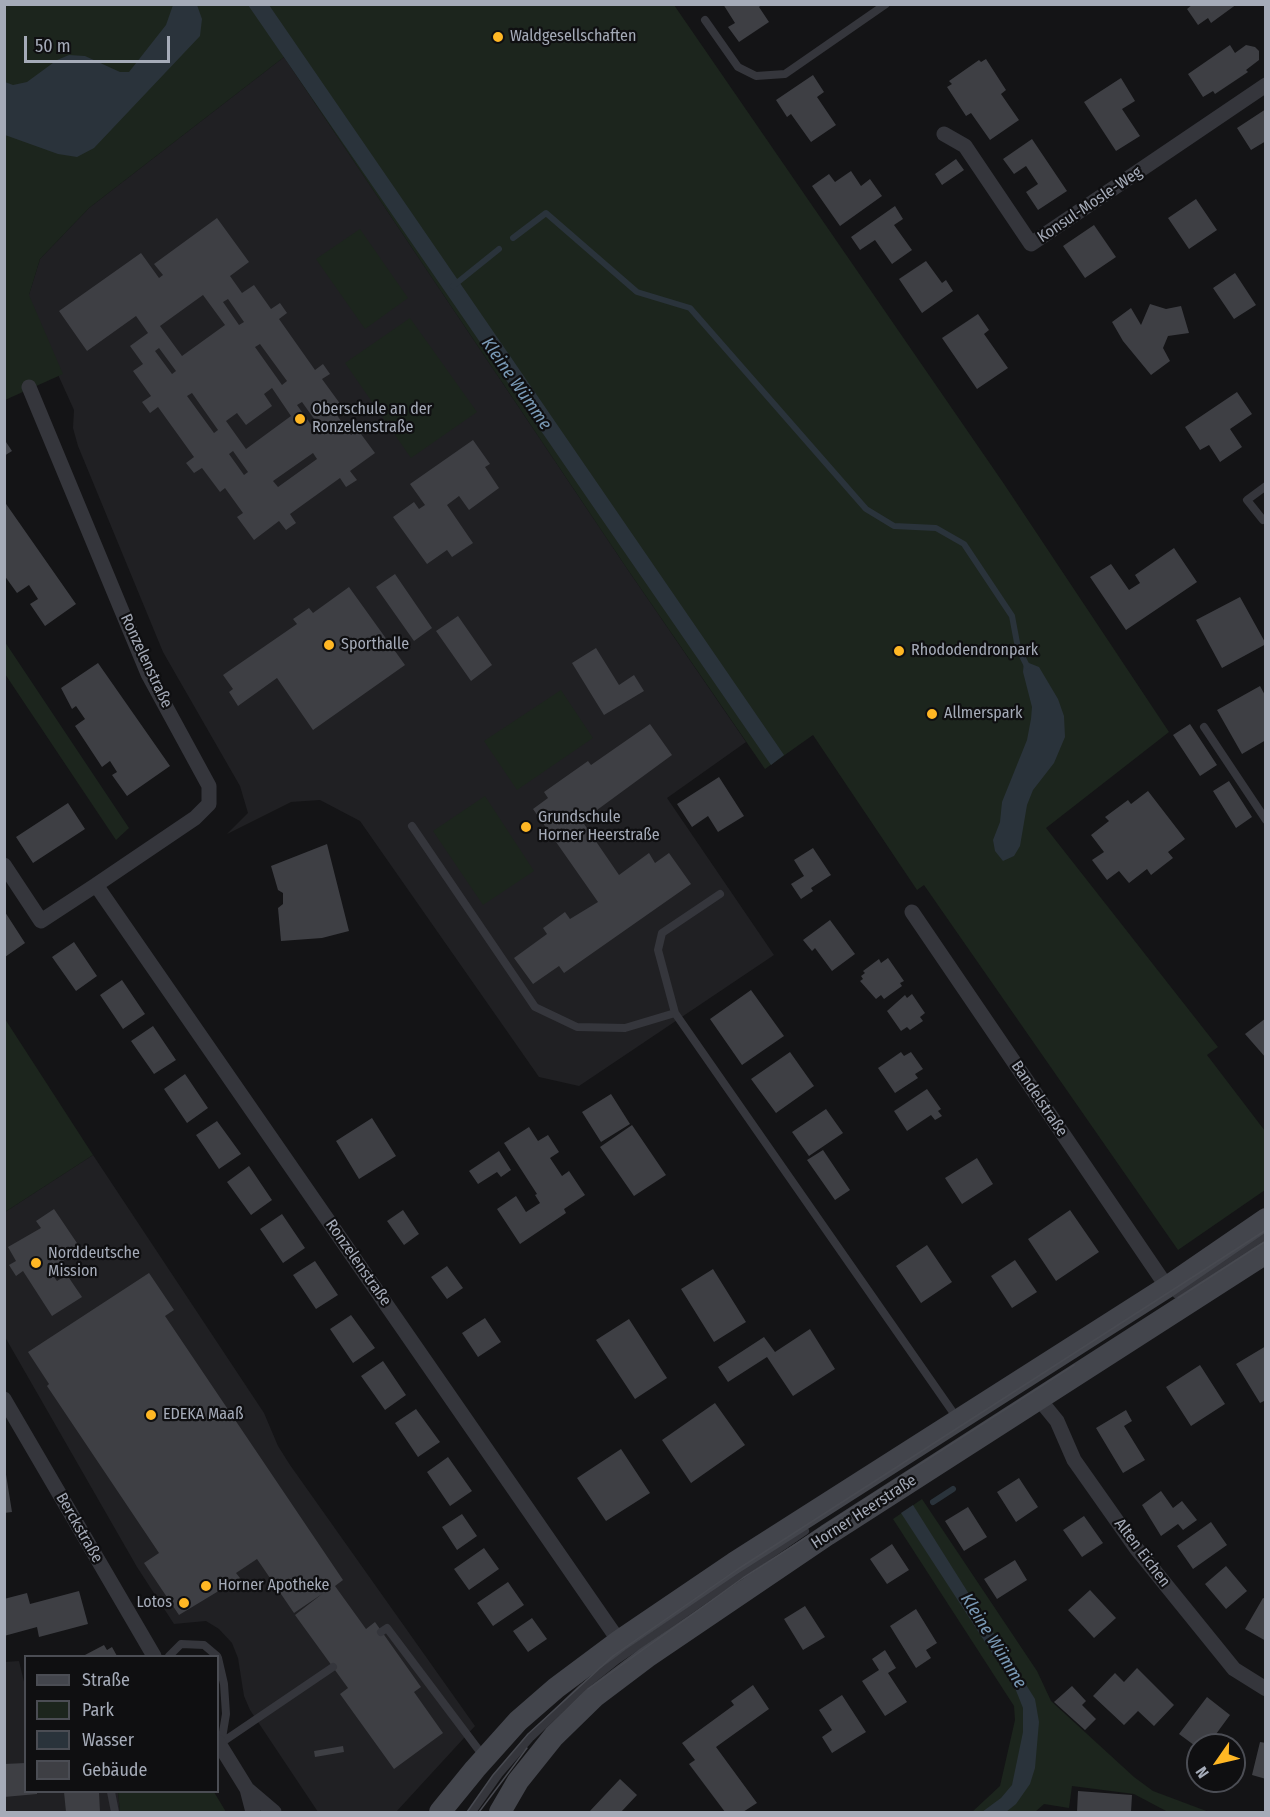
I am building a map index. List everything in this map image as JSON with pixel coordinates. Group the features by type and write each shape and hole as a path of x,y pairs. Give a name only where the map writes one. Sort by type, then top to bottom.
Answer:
{"main road":[{"name":"Horner Heerstraße","path":"441,1812 518,1721 556,1688 620,1641 734,1563 958,1420 1169,1292 1266,1219"},
{"name":"Horner Heerstraße","path":"500,1812 537,1757 594,1697 647,1657 827,1535 1266,1253"}],"street":[{"name":"Konsul-Mosle-Weg","path":"944,134 965,146 1031,244 1266,85"},
{"name":"Ronzelenstraße","path":"4,866 41,921 195,818 209,804 209,786 148,674 44,418 29,387"},
{"name":"Ronzelenstraße","path":"96,885 620,1641"},
{"name":"Bandelstraße","path":"912,912 1169,1292"},
{"name":"Berckstraße","path":"4,1399 153,1655"},
{"name":"Alten Eichen","path":"1039,1399 1057,1421 1074,1460 1136,1548 1234,1669 1266,1689"},
{"path":"219,1744 248,1789 274,1812"},
{"path":"248,1789 253,1812"}],"lane":[{"path":"705,21 738,67 756,76 785,74 886,4"},
{"path":"1263,520 1247,500 1266,486"},
{"path":"1204,727 1266,820"},
{"path":"412,826 535,1007 577,1027 626,1028 675,1013"},
{"path":"720,894 662,933 658,950 675,1013 958,1420"},
{"path":"1169,1292 1266,1236"},
{"path":"472,1812 499,1774 531,1737 582,1688 692,1607 810,1528"},
{"path":"381,1632 387,1628 485,1758"},
{"path":"170,1655 181,1644 204,1645 215,1655"},
{"path":"219,1663 223,1676 226,1714 219,1744"},
{"path":"219,1744 333,1667"},
{"path":"111,1793 115,1812"}],"shaded area":[{"name":"Oberschule an der Ronzelenstraße","path":"284,57 746,742 667,798 774,955 579,1086 539,1077 360,821 320,800 291,802 227,834 248,813 240,786 163,652 78,446 73,428 74,410 26,304 40,259 89,208"},
{"path":"93,1155 264,1413 278,1446 290,1465 475,1726 396,1812 318,1812 250,1710 244,1696 238,1658 232,1643 219,1629 206,1621 174,1624 137,1567 5,1337 5,1212"},
{"path":"19,1661 24,1682 24,1793 118,1793 120,1812 5,1812 5,1662"}],"green space":[{"name":"Rhododendronpark","path":"4,5 674,5 1004,484 1169,732 1046,828 1218,1047 1207,1055 1265,1131 1265,1190 1178,1250 924,885 917,890 813,735 765,769 628,570 284,57 89,208 40,259 29,295 63,374 5,400"},
{"path":"360,229 408,298 365,329 316,259"},
{"path":"410,318 477,412 411,458 345,363"},
{"path":"5,642 129,828 116,840 5,674"},
{"path":"561,690 593,738 517,790 484,741"},
{"path":"485,796 534,871 483,905 433,831"},
{"path":"5,1019 93,1155 4,1212"},
{"path":"922,1499 1037,1671 1051,1701 1134,1777 1153,1791 1209,1812 1168,1812 1134,1794 1072,1786 1069,1808 1044,1804 1035,1812 972,1812 1000,1786 1015,1720 1014,1706 893,1519"},
{"path":"118,1793 215,1793 226,1812 120,1812"}],"water":[{"path":"173,5 197,5 202,19 200,36 94,148 77,157 58,154 5,135 5,82 13,85 27,82 57,60 69,55 85,56 120,72 129,72 166,25"},
{"name":"Kleine Wümme","path":"248,5 269,5 784,755 771,765"},
{"path":"1024,661 1039,667 1058,699 1064,716 1065,737 1054,763 1033,790 1027,805 1020,846 1014,856 1003,861 995,851 993,840 1000,822 1002,802 1027,740 1031,719 1032,707 1023,672"},
{"name":"Kleine Wümme","path":"913,1505 1035,1699 1039,1722 1035,1768 1030,1784 1016,1804 1006,1812 982,1812 1001,1798 1012,1785 1023,1732 1023,1708 1015,1688 901,1513"}],"building":[{"path":"723,4 762,4 759,7 769,22 739,42 728,27 735,23"},
{"path":"1193,4 1237,4 1211,23 1208,18 1198,25 1187,9"},
{"path":"1230,45 1235,53 1246,45 1255,47 1259,51 1259,60 1246,70 1248,72 1215,94 1213,91 1203,97 1188,74"},
{"path":"986,59 1006,90 1001,94 1019,120 990,140 971,113 966,116 947,87 952,84 949,81 979,60 981,62"},
{"path":"813,75 824,92 817,97 836,125 811,142 791,114 787,117 776,100"},
{"path":"1121,78 1135,101 1122,109 1140,136 1116,151 1084,102"},
{"path":"1266,109 1266,141 1251,150 1237,128"},
{"path":"1032,139 1067,191 1038,210 1026,192 1038,184 1026,166 1014,174 1003,159"},
{"path":"956,159 964,170 942,185 935,174"},
{"path":"851,171 861,186 870,179 882,196 840,226 812,186 829,174 835,182"},
{"path":"1196,199 1217,230 1189,249 1168,218"},
{"path":"895,206 903,219 894,225 912,250 892,264 875,240 860,250 851,237"},
{"path":"217,218 249,262 230,276 242,293 254,285 271,309 280,303 287,313 279,319 315,370 323,364 330,374 322,379 341,405 334,411 351,435 358,430 375,453 350,471 357,480 346,487 340,478 290,514 296,523 286,530 279,521 254,540 237,517 243,513 225,488 220,492 202,468 194,473 186,463 194,457 158,407 150,413 142,402 151,396 133,371 143,364 130,346 148,333 136,316 87,351 59,311 141,253 159,278 163,275 154,264","holes":["203,295 225,325 182,356 160,326","228,299 244,322 239,325 223,302","260,344 287,381 282,385 255,347","159,348 176,371 172,374 155,351","272,388 291,416 246,449 226,421 237,413 246,425 272,406 264,394","192,393 218,430 214,433 187,396","302,402 317,423 312,426 297,405","233,451 248,472 244,475 229,454","313,453 317,459 278,487 273,481"]},
{"path":"1094,225 1116,257 1085,278 1063,246"},
{"path":"926,261 942,283 946,280 953,291 922,313 899,279"},
{"path":"1235,273 1256,305 1234,319 1213,288"},
{"path":"1150,304 1166,309 1181,306 1189,333 1168,336 1163,348 1170,361 1151,375 1123,341 1112,322 1131,308 1141,325"},
{"path":"978,314 989,330 984,334 1008,368 977,389 942,338"},
{"path":"1237,392 1252,414 1230,429 1242,447 1220,462 1209,445 1200,450 1185,427"},
{"path":"4,439 12,451 4,456"},
{"path":"473,440 490,464 485,467 499,488 469,510 459,496 447,505 473,543 452,557 447,550 427,564 393,517 414,502 419,509 425,505 410,484"},
{"path":"4,501 76,604 45,626 30,604 38,599 29,585 17,593 4,575"},
{"path":"1174,548 1197,582 1126,630 1090,577 1111,564 1129,590 1140,583 1135,575"},
{"path":"395,574 432,628 414,641 376,587"},
{"name":"Sporthalle","path":"349,587 405,665 313,730 277,678 238,706 229,692 233,689 223,675 297,624 293,619 309,608 313,613"},
{"path":"1240,597 1266,644 1222,668 1196,620"},
{"path":"458,616 492,665 471,681 436,631"},
{"path":"596,648 619,685 634,675 644,691 604,715 572,663"},
{"path":"98,663 170,766 127,796 112,775 117,772 110,761 102,767 75,726 85,719 76,706 72,709 61,688"},
{"path":"1260,686 1266,697 1266,740 1242,754 1217,710"},
{"path":"650,724 672,755 582,821 619,875 649,853 655,863 669,853 691,884 564,973 559,966 533,984 514,958 547,934 543,928 565,912 570,919 598,902 533,809 548,798 544,792 588,761 591,765"},
{"path":"1190,724 1217,765 1200,776 1173,735"},
{"path":"719,777 744,816 718,832 708,816 692,827 677,804"},
{"path":"1229,781 1252,817 1236,828 1213,791"},
{"path":"1148,791 1185,839 1168,852 1173,858 1151,875 1147,869 1129,883 1119,871 1107,880 1092,860 1104,852 1091,835 1109,821 1105,817 1128,800 1131,804"},
{"path":"68,803 85,829 33,863 16,837"},
{"path":"327,844 349,931 322,938 281,941 278,908 283,904 283,893 278,890 271,866"},
{"path":"813,848 831,875 811,888 813,891 801,899 791,884 804,876 794,860"},
{"path":"5,912 25,943 5,957"},
{"path":"830,920 855,954 832,971 815,948 812,951 803,940"},
{"path":"74,942 97,976 76,991 52,957"},
{"path":"888,958 904,981 900,983 902,986 884,999 881,995 876,999 860,981 863,979 861,976 865,973 863,971 879,959 881,963"},
{"path":"122,980 145,1014 123,1029 100,995"},
{"path":"751,990 784,1036 742,1065 710,1019"},
{"path":"912,994 925,1013 920,1017 923,1021 910,1030 907,1027 901,1031 887,1011 905,995 907,998"},
{"path":"1266,1018 1266,1058 1245,1034"},
{"path":"153,1026 176,1060 154,1074 131,1041"},
{"path":"790,1052 814,1086 776,1113 751,1079"},
{"path":"901,1052 904,1056 911,1052 923,1069 915,1074 918,1078 895,1093 878,1068"},
{"path":"185,1074 208,1108 187,1123 164,1089"},
{"path":"927,1089 941,1109 938,1111 942,1116 935,1120 931,1115 907,1131 894,1111"},
{"path":"611,1094 630,1124 601,1142 582,1112"},
{"path":"826,1109 843,1133 809,1156 792,1132"},
{"path":"372,1118 396,1156 359,1179 336,1141"},
{"path":"217,1121 241,1154 219,1169 196,1135"},
{"path":"632,1125 666,1175 634,1196 600,1147"},
{"path":"529,1127 538,1141 548,1135 559,1152 550,1158 562,1176 569,1171 585,1195 564,1209 566,1213 520,1244 497,1209 516,1196 526,1212 540,1203 535,1195 537,1194 504,1143"},
{"path":"823,1150 850,1190 835,1200 807,1160"},
{"path":"499,1151 511,1170 501,1177 497,1172 478,1184 469,1171"},
{"path":"977,1158 993,1184 962,1204 945,1178"},
{"path":"249,1166 272,1200 251,1215 227,1182"},
{"name":"Norddeutsche Mission","path":"54,1209 81,1249 49,1270 57,1281 67,1275 82,1297 52,1316 23,1271 16,1276 9,1265 16,1261 8,1247 41,1228 36,1221"},
{"path":"403,1210 419,1234 404,1245 387,1221"},
{"path":"1070,1210 1099,1252 1056,1281 1028,1239"},
{"path":"282,1214 305,1248 283,1263 260,1229"},
{"path":"927,1245 952,1282 921,1303 896,1266"},
{"path":"1015,1260 1037,1292 1012,1308 991,1276"},
{"path":"315,1261 338,1295 316,1309 293,1275"},
{"path":"447,1266 463,1288 447,1299 431,1277"},
{"path":"713,1269 746,1322 714,1342 681,1289"},
{"path":"149,1273 174,1310 165,1316 343,1580 335,1586 366,1629 375,1622 421,1687 414,1692 443,1733 394,1769 340,1694 348,1688 295,1615 322,1594 294,1613 257,1559 236,1573 240,1578 179,1615 144,1563 159,1553 47,1386 49,1384 28,1352"},
{"path":"351,1315 375,1348 353,1363 330,1329"},
{"path":"485,1318 501,1342 478,1357 462,1333"},
{"path":"629,1319 667,1378 635,1399 596,1340"},
{"path":"810,1329 835,1369 793,1396 767,1357 728,1382 718,1367 764,1337 775,1352"},
{"path":"1266,1346 1266,1400 1260,1403 1236,1364"},
{"path":"383,1361 406,1395 385,1410 361,1376"},
{"path":"1200,1365 1225,1404 1191,1426 1166,1387"},
{"path":"715,1403 745,1445 691,1483 662,1440"},
{"path":"416,1409 440,1442 418,1457 395,1423"},
{"path":"1126,1410 1132,1421 1124,1426 1145,1460 1123,1473 1096,1428"},
{"path":"621,1449 650,1493 606,1521 577,1478"},
{"path":"448,1457 472,1491 450,1506 427,1472"},
{"path":"4,1462 12,1512 4,1513"},
{"path":"1019,1478 1038,1507 1016,1522 997,1492"},
{"path":"1161,1491 1173,1508 1182,1501 1197,1520 1183,1530 1178,1524 1161,1536 1142,1505"},
{"path":"968,1507 987,1537 964,1551 945,1521"},
{"path":"462,1514 477,1536 457,1550 442,1527"},
{"path":"1084,1516 1103,1543 1082,1557 1063,1530"},
{"path":"1211,1522 1227,1545 1193,1569 1177,1546"},
{"path":"892,1544 909,1570 887,1584 870,1559"},
{"path":"484,1548 499,1569 469,1590 454,1569"},
{"path":"1015,1560 1027,1580 997,1599 984,1579"},
{"path":"1226,1566 1247,1591 1226,1609 1205,1584"},
{"path":"508,1582 524,1605 493,1626 477,1603"},
{"path":"1090,1590 1116,1618 1094,1638 1068,1610"},
{"path":"79,1591 88,1624 39,1637 37,1627 4,1636 4,1599 27,1593 30,1604"},
{"path":"1263,1598 1266,1599 1266,1641 1245,1629"},
{"path":"805,1606 825,1637 803,1650 784,1619"},
{"path":"916,1609 937,1643 926,1650 931,1658 916,1668 890,1626"},
{"path":"532,1618 547,1639 528,1652 513,1631"},
{"path":"104,1645 107,1650 112,1647 116,1655 85,1655"},
{"path":"885,1650 896,1668 888,1673 907,1702 885,1716 862,1681 879,1670 872,1659"},
{"path":"1137,1668 1174,1705 1154,1726 1138,1711 1124,1725 1093,1696 1115,1673 1124,1682"},
{"path":"753,1685 769,1709 716,1747 757,1803 743,1812 725,1812 689,1764 695,1760 682,1743 734,1705 731,1701"},
{"path":"1072,1686 1086,1701 1082,1705 1096,1719 1085,1730 1054,1702"},
{"path":"842,1695 866,1732 832,1753 822,1737 832,1730 819,1710"},
{"path":"1207,1697 1230,1715 1217,1733 1186,1733 1186,1739 1179,1734"},
{"path":"1260,1742 1266,1743 1266,1779 1252,1775"},
{"path":"343,1746 344,1752 315,1757 314,1751"},
{"path":"24,1763 24,1793 37,1794 4,1797 4,1764"},
{"path":"620,1779 637,1795 621,1812 589,1812"},
{"path":"1078,1791 1132,1795 1131,1812 1077,1812"},
{"path":"64,1793 99,1793 100,1812 66,1812"}],"waterway":[{"path":"513,238 546,213 637,292 690,308 866,509 894,526 936,528 964,544 1012,616 1018,648 1027,666"},
{"path":"453,286 499,249"},
{"path":"933,1502 953,1489"}],"tram line":[{"path":"467,1812 493,1775 528,1734 613,1656 738,1569 1266,1230"},
{"path":"1178,1298 1266,1241"},
{"path":"588,1689 743,1578 1074,1365"},
{"path":"479,1812 527,1748"}],"place":[{"name":"Waldgesellschaften","path":"498,37"},
{"name":"Oberschule an der Ronzelenstraße","path":"300,419"},
{"name":"Sporthalle","path":"329,645"},
{"name":"Rhododendronpark","path":"899,651"},
{"name":"Allmerspark","path":"932,714"},
{"name":"Grundschule Horner Heerstraße","path":"526,827"},
{"name":"Norddeutsche Mission","path":"36,1263"},
{"name":"EDEKA Maaß","path":"151,1415"},
{"name":"Horner Apotheke","path":"206,1586"},
{"name":"Lotos","path":"184,1603"}]}
